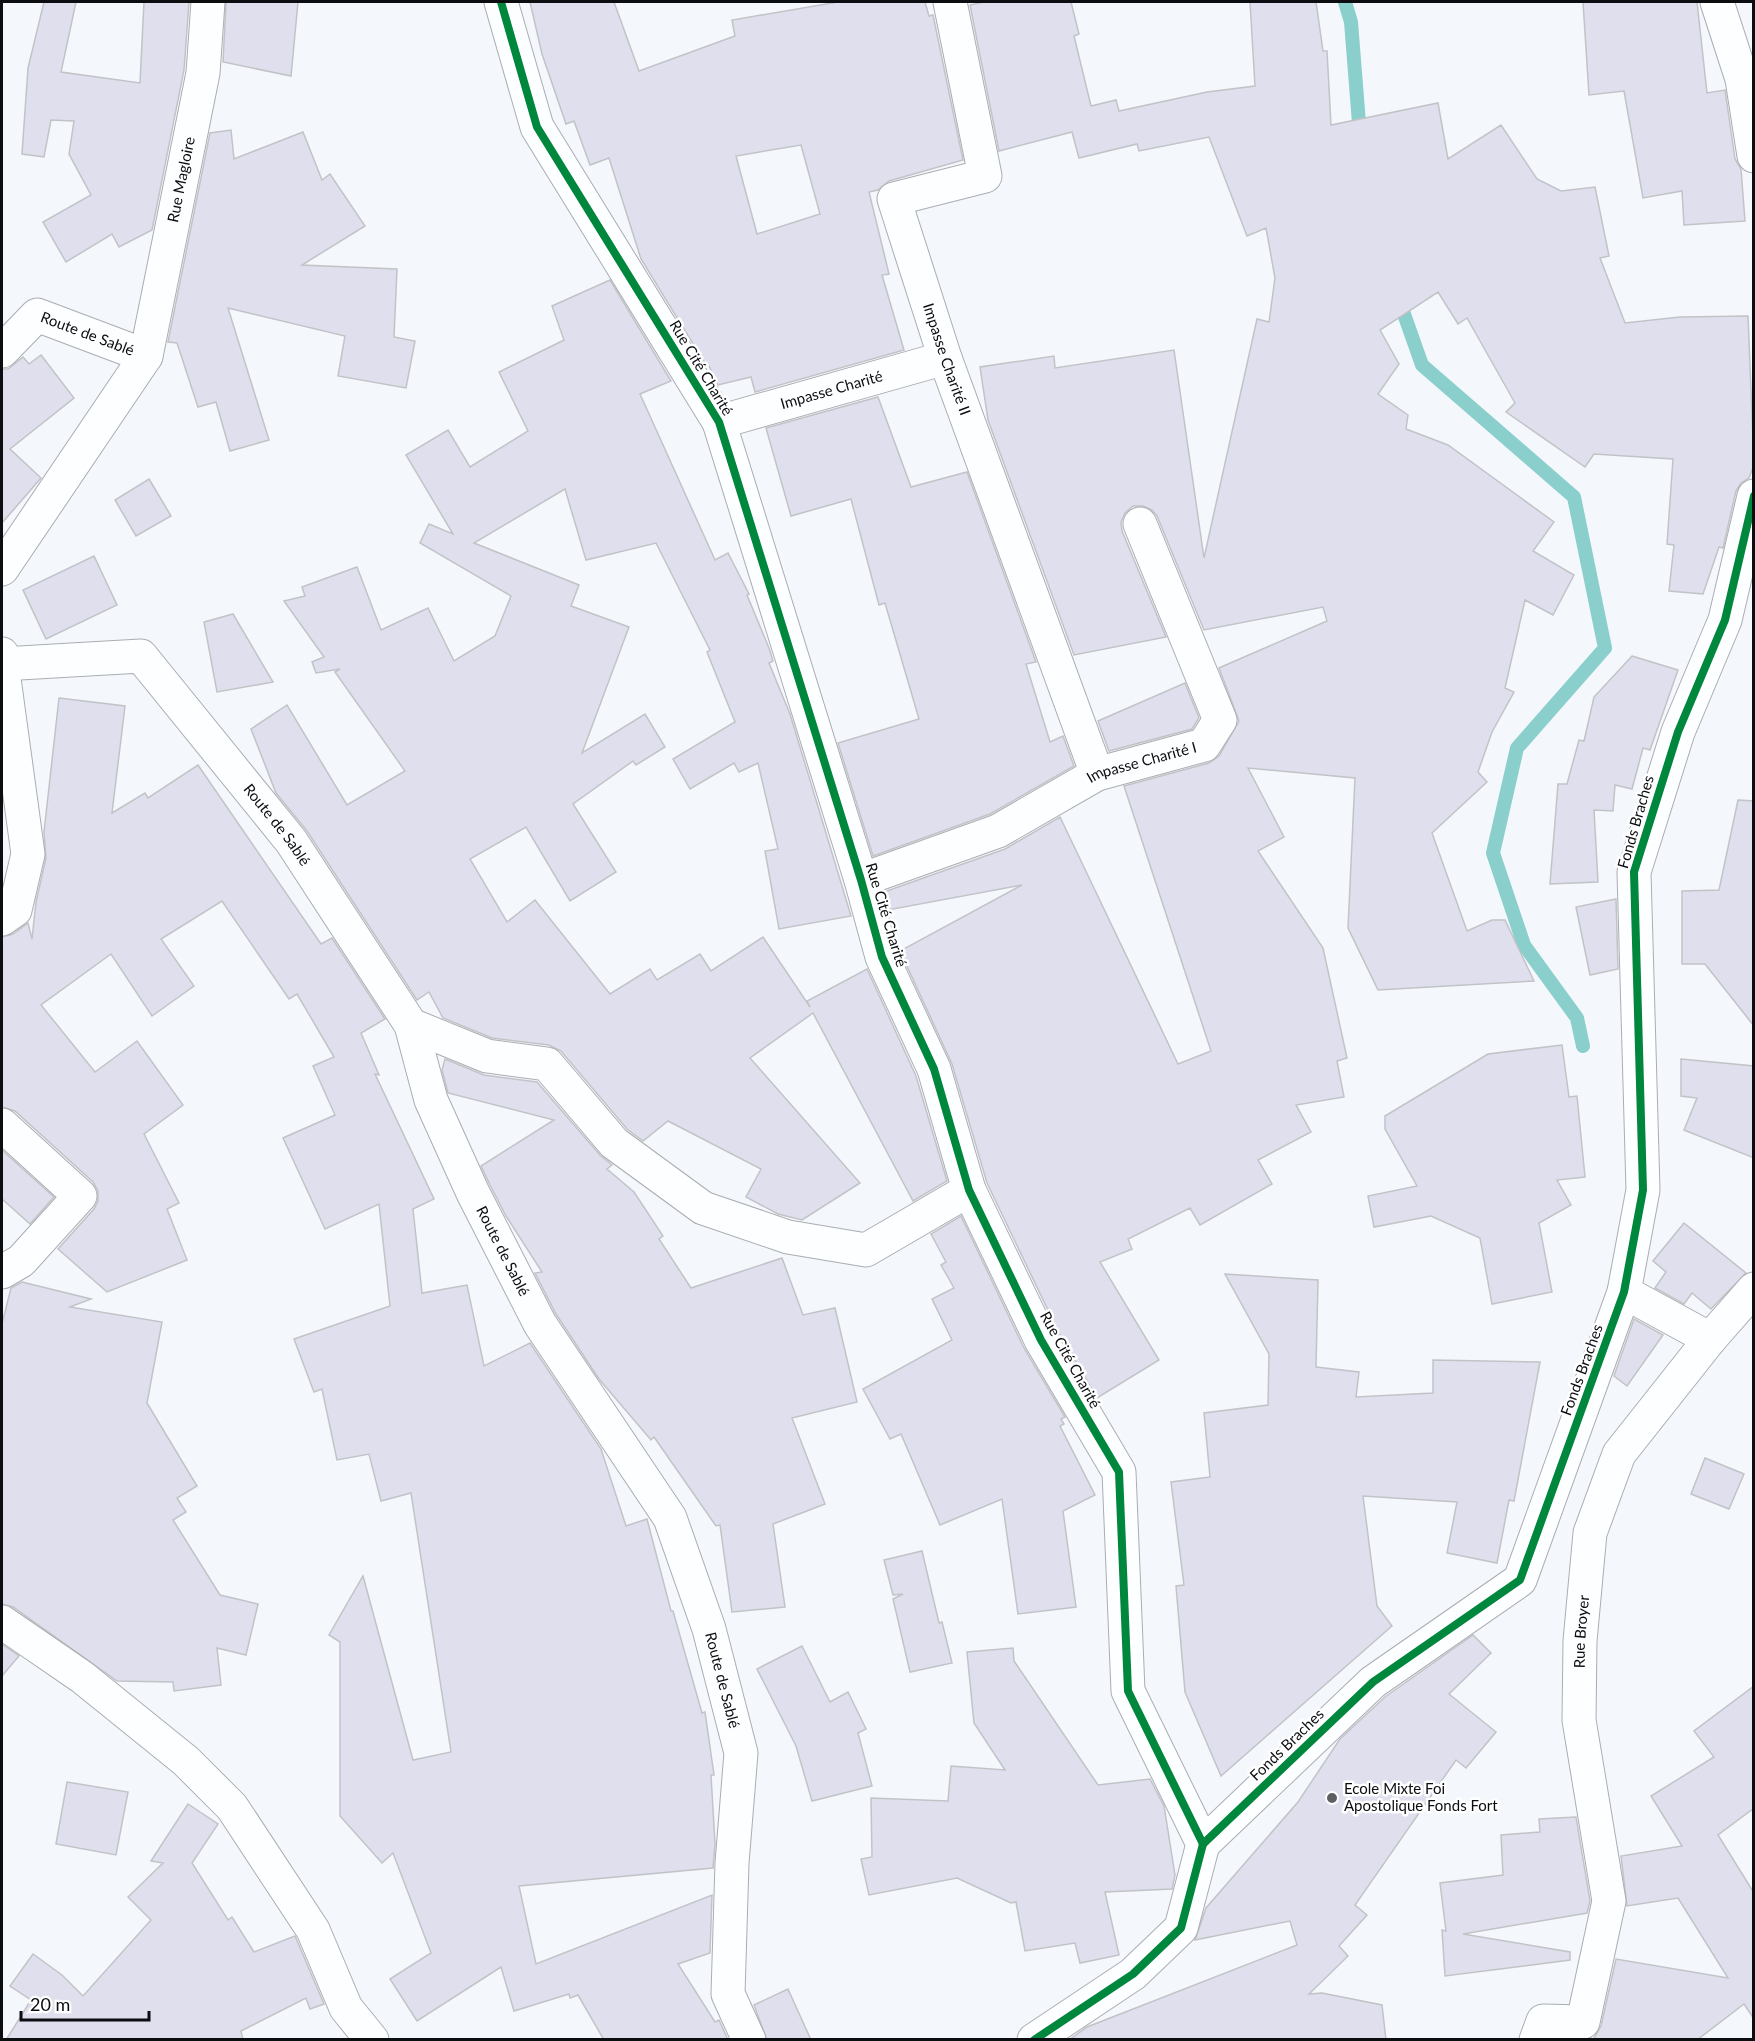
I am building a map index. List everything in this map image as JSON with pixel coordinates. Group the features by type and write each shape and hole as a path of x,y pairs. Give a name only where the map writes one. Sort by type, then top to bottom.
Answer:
{"street":[{"name":"Rue Magloire","path":"146,356 203,73 208,2"},
{"name":"Rue Cité Charité","path":"501,2 537,127 719,422 861,880 882,957 934,1069 969,1190 1041,1340 1119,1472 1128,1691 1203,1844"},
{"name":"Impasse Charité II","path":"950,2 985,176 894,199 945,358 1097,774"},
{"path":"1717,2 1742,79 1754,156"},
{"name":"Route de Sablé","path":"2,351 37,315 146,356 2,569"},
{"name":"Impasse Charité","path":"719,422 945,358"},
{"name":"Fonds Braches","path":"1203,1844 1373,1682 1520,1580 1624,1292 1643,1190 1634,872 1678,732 1725,620 1754,496"},
{"name":"Impasse Charité I","path":"861,880 998,831 1097,774 1204,745 1220,720 1140,524"},
{"path":"2,654 28,854 15,910 2,920"},
{"name":"Route de Sablé","path":"2,664 141,656 291,841 411,1025 431,1100 473,1193 540,1324 670,1518 705,1618 741,1753 732,1863 728,1994 749,2040"},
{"path":"411,1025 487,1056 546,1064 614,1143 703,1208 788,1237 866,1250 969,1190"},
{"path":"2,1125 80,1196 21,1262 2,1272"},
{"name":"Rue Broyer","path":"1536,2040 1543,2021 1581,2031 1609,1901 1579,1720 1580,1641 1590,1533 1619,1454 1710,1339 1754,1289"},
{"path":"1624,1292 1710,1339"},
{"path":"2,1622 91,1684 186,1761 232,1807 313,1930 346,2008 372,2040"},
{"path":"1034,2040 1132,1974 1181,1928 1203,1844"}],"building":[{"path":"44,2 76,2 61,72 140,83 144,2 189,2 184,70 152,230 119,247 112,234 66,262 43,222 91,195 69,154 74,121 51,120 44,157 22,154 28,68"},
{"path":"226,2 298,2 291,76 223,62"},
{"path":"530,2 614,2 639,71 735,36 732,20 838,2 925,2 929,16 933,15 963,160 889,181 878,190 869,192 889,274 882,275 904,350 755,392 751,377 718,385 708,364 706,365 641,259 609,158 590,165 574,121 566,124 542,54","holes":["801,145 820,214 757,234 736,156"]},
{"path":"984,2 1071,2 1079,34 1074,36 1091,106 1116,100 1119,111 1207,92 1255,86 1250,2 1316,2 1323,51 1327,51 1331,125 1438,103 1448,159 1501,125 1537,179 1561,191 1595,187 1609,256 1600,258 1625,323 1680,317 1748,316 1754,465 1749,478 1741,483 1736,491 1723,548 1719,547 1703,594 1669,591 1674,545 1667,544 1673,459 1594,454 1585,467 1506,412 1515,403 1467,318 1458,324 1438,292 1380,330 1399,364 1378,394 1408,415 1406,429 1448,445 1554,522 1533,551 1574,575 1553,615 1525,600 1505,688 1514,692 1492,732 1478,772 1487,782 1432,833 1467,931 1492,920 1505,920 1534,981 1378,990 1348,928 1355,778 1248,768 1284,837 1258,851 1323,948 1347,1058 1337,1061 1344,1097 1296,1105 1311,1132 1258,1160 1272,1184 1200,1225 1190,1208 1128,1239 1132,1249 1100,1262 1159,1360 1097,1398 1058,1331 987,1183 952,1064 900,951 1022,885 888,910 884,892 1005,849 1060,817 1178,1064 1211,1051 1124,786 1209,763 1219,756 1239,721 1219,668 1327,621 1323,607 1204,630 1157,516 1152,510 1143,506 1133,506 1125,513 1121,522 1122,531 1166,637 1074,655 988,420 980,367 1054,356 1055,368 1174,350 1204,558 1257,319 1269,322 1275,278 1266,228 1247,236 1209,137 1139,151 1137,144 1079,158 1072,132 999,151 970,5"},
{"path":"1583,2 1697,2 1707,93 1725,90 1735,159 1741,169 1745,221 1684,225 1682,191 1643,198 1624,91 1589,95"},
{"path":"231,130 234,159 303,132 322,180 330,174 365,226 302,265 397,269 394,337 415,341 406,388 338,376 345,336 228,308 269,440 230,451 216,402 198,407 177,343 168,342 210,133"},
{"path":"610,280 671,381 640,394 715,560 728,553 749,594 747,595 773,661 769,663 790,714 851,916 779,929 765,851 778,849 758,763 739,772 734,763 690,789 673,759 735,722 707,652 710,650 656,543 586,560 565,489 474,543 579,585 571,606 629,627 582,753 645,714 665,747 636,765 633,761 573,804 616,872 570,901 526,827 470,859 507,922 535,900 610,994 650,969 657,980 700,954 711,971 763,937 810,1007 807,1001 867,969 916,1076 947,1181 913,1201 813,1013 750,1058 860,1183 802,1220 778,1214 746,1197 761,1169 668,1121 643,1141 627,1129 561,1051 549,1045 492,1038 443,1018 429,992 417,1000 307,831 276,793 251,729 287,705 347,805 405,771 335,672 340,669 316,673 312,662 324,657 284,601 305,596 302,587 357,567 381,630 428,608 454,661 495,636 511,596 420,543 429,524 453,534 406,455 448,430 470,467 528,431 499,372 564,340 552,306"},
{"path":"41,355 74,398 10,449 41,478 2,523 2,369 8,369 23,357 29,364"},
{"path":"878,397 911,487 967,472 1036,662 1026,664 1050,742 1063,736 1074,766 990,814 873,856 838,743 919,719 885,603 879,605 851,499 791,516 766,428"},
{"path":"149,479 171,516 136,536 115,500"},
{"path":"94,556 117,605 46,639 23,590"},
{"path":"233,614 273,682 217,692 204,622"},
{"path":"1632,656 1678,670 1650,750 1643,748 1632,789 1615,785 1613,811 1594,810 1598,882 1550,884 1558,784 1567,784 1579,740 1584,741 1594,697"},
{"path":"1185,683 1199,718 1192,729 1109,751 1098,721"},
{"path":"59,698 125,706 112,813 145,793 148,798 198,765 321,944 332,938 385,1019 361,1033 379,1075 375,1074 434,1199 413,1209 422,1293 467,1285 484,1366 530,1343 601,1449 626,1526 647,1519 671,1611 673,1611 702,1713 705,1712 714,1775 711,1775 715,1844 713,1868 519,1886 536,1964 712,1895 710,1953 678,1964 715,2022 719,2020 728,2040 604,2040 578,1995 570,1998 569,1994 514,2011 501,1967 417,2021 390,1979 431,1953 393,1853 382,1863 340,1816 340,1642 329,1635 363,1576 413,1760 451,1752 411,1493 381,1501 369,1454 337,1460 322,1389 314,1392 294,1339 390,1306 379,1204 325,1229 283,1138 335,1115 313,1066 334,1057 297,994 289,999 222,901 161,939 194,986 152,1016 111,954 41,1005 95,1072 137,1041 183,1105 144,1134 179,1203 167,1209 187,1260 107,1292 58,1249 94,1209 98,1201 98,1191 93,1182 15,1111 2,1107 2,937 13,934 28,923 32,939 36,902 46,858 44,832"},
{"path":"1738,800 1754,801 1754,1026 1705,964 1682,964 1682,891 1719,890"},
{"path":"1616,899 1618,969 1590,975 1576,907"},
{"path":"1562,1045 1569,1097 1577,1096 1585,1177 1557,1180 1571,1205 1539,1223 1552,1292 1492,1304 1480,1238 1431,1216 1374,1227 1368,1196 1417,1186 1385,1129 1385,1116 1488,1054"},
{"path":"445,1059 484,1075 537,1082 600,1155 612,1165 607,1169 634,1192 663,1236 659,1239 691,1288 782,1258 803,1315 835,1308 857,1402 792,1418 825,1504 773,1524 785,1607 732,1612 720,1525 716,1526 654,1437 651,1440 599,1379 556,1314 535,1273 542,1272 506,1216 490,1185 481,1166 554,1120 448,1093 442,1070"},
{"path":"1681,1059 1754,1066 1754,1158 1684,1130 1697,1098 1681,1096"},
{"path":"2,1150 54,1197 30,1224 2,1199"},
{"path":"961,1216 1024,1348 1065,1417 1061,1419 1064,1424 1060,1426 1095,1495 1063,1511 1076,1607 1018,1614 1002,1499 940,1525 901,1434 890,1439 863,1389 952,1340 932,1299 954,1288 941,1265 946,1262 931,1234"},
{"path":"1684,1223 1746,1273 1711,1309 1692,1293 1684,1304 1655,1288 1666,1272 1653,1261"},
{"path":"1225,1274 1318,1280 1316,1367 1359,1372 1356,1397 1433,1393 1433,1360 1540,1362 1514,1501 1509,1500 1497,1563 1447,1553 1457,1502 1363,1496 1377,1606 1392,1626 1221,1776 1185,1692 1176,1586 1184,1585 1171,1482 1210,1477 1204,1413 1268,1405 1269,1354"},
{"path":"22,1282 91,1299 70,1307 162,1322 147,1403 197,1486 177,1498 186,1512 173,1520 220,1595 258,1604 246,1655 217,1648 221,1685 174,1691 173,1682 117,1681 13,1607 2,1604 2,1324 11,1288"},
{"path":"1634,1319 1663,1335 1627,1386 1614,1376"},
{"path":"1705,1458 1744,1474 1729,1509 1691,1494"},
{"path":"922,1551 939,1623 942,1622 952,1663 910,1672 893,1599 903,1594 893,1595 884,1560"},
{"path":"1473,1635 1491,1653 1449,1694 1496,1732 1466,1768 1456,1760 1355,1905 1367,1915 1339,1946 1348,1956 1309,1994 1322,1993 1382,2005 1386,2040 1069,2040 1087,2027 1297,1945 1290,1921 1195,1940 1206,1908 1298,1802 1340,1739 1385,1697"},
{"path":"2,1644 19,1656 2,1676"},
{"path":"802,1646 830,1702 848,1692 866,1729 858,1733 872,1786 812,1801 796,1746 757,1669"},
{"path":"1013,1648 1014,1661 1098,1785 1150,1779 1164,1806 1175,1875 1172,1889 1105,1892 1119,1955 1080,1963 1075,1943 1025,1951 1016,1902 1011,1903 957,1878 869,1895 861,1859 872,1857 871,1798 948,1801 951,1766 1005,1770 974,1723 967,1652"},
{"path":"1754,1686 1754,1808 1718,1835 1754,1893 1754,2019 1744,2004 1697,2040 1593,2040 1601,2026 1616,1959 1728,1978 1678,1898 1627,1906 1621,1856 1682,1846 1651,1796 1714,1757 1694,1731"},
{"path":"67,1782 128,1792 116,1855 56,1844"},
{"path":"188,1804 218,1824 192,1863 228,1920 232,1917 254,1952 295,1936 324,2004 310,2009 306,1998 241,2031 243,2040 6,2040 31,2000 10,1986 33,1954 62,1975 83,1996 151,1920 128,1897 163,1863 151,1861"},
{"path":"1576,1817 1590,1901 1587,1913 1463,1934 1570,1952 1570,1960 1445,1976 1442,1930 1446,1931 1440,1883 1503,1875 1501,1835 1540,1832 1539,1819"},
{"path":"788,1989 811,2040 767,2040 754,2005"}],"waterway":[{"path":"1345,2 1351,22 1360,136"},
{"path":"1398,297 1422,365 1574,497 1605,648 1517,748 1493,853 1524,945 1577,1018 1583,1046"}],"cycle path":[{"path":"501,2 537,127 719,422 861,880 882,957 934,1069 969,1190 1041,1340 1119,1472 1128,1691 1203,1844"},
{"path":"1034,2040 1133,1974 1181,1928 1203,1844 1373,1682 1520,1580 1624,1292 1643,1190 1634,872 1678,732 1725,620 1754,496"}],"place":[{"name":"Ecole Mixte Foi Apostolique Fonds Fort","path":"1332,1798"}]}
